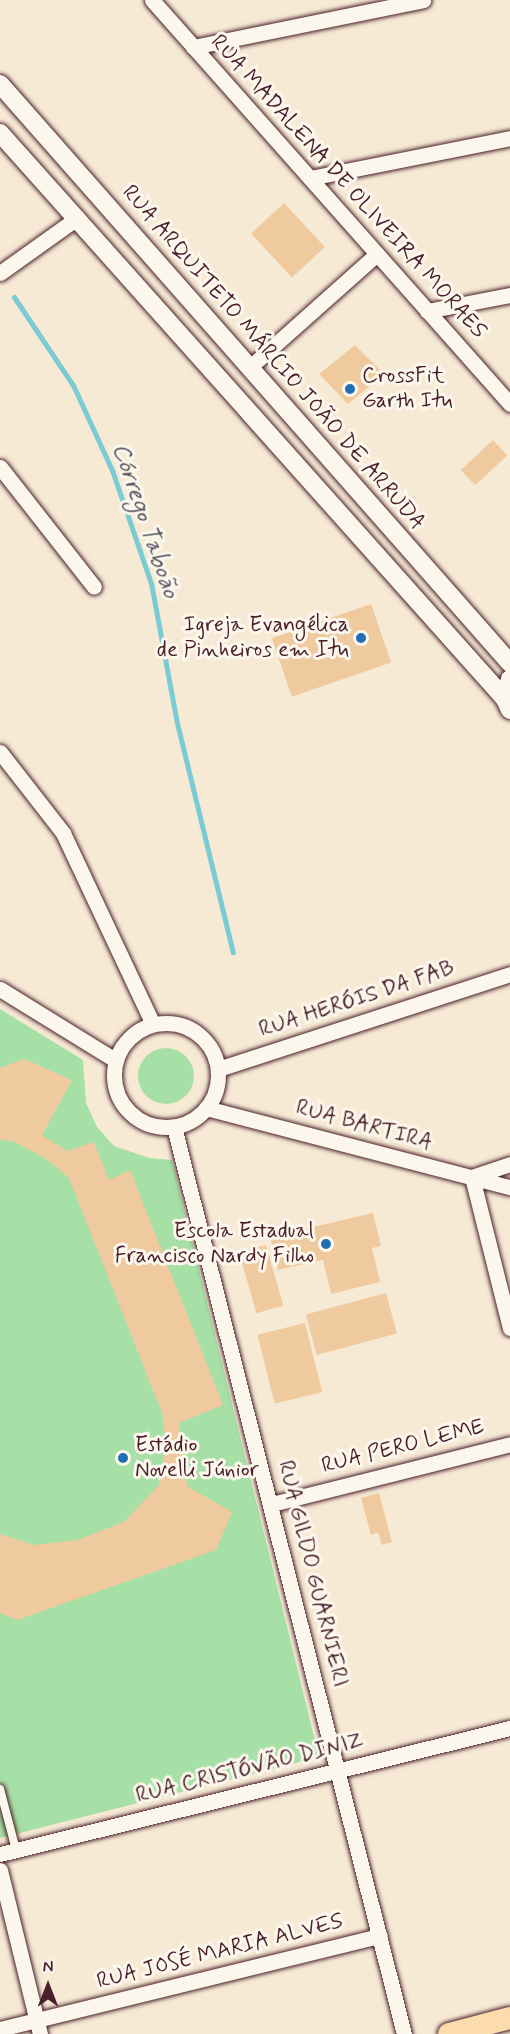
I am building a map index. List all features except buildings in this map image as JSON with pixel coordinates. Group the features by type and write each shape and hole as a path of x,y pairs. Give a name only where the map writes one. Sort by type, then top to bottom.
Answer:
{"main road":[{"path":"449,2034 510,2018"}],"street":[{"name":"RUA MADALENA DE OLIVEIRA MORAES","path":"152,0 510,404"},
{"path":"193,47 423,0"},
{"name":"RUA ARQUITETO MÁRCIO JOÃO DE ARRUDA","path":"0,84 510,663"},
{"path":"0,133 508,704"},
{"path":"310,178 510,138"},
{"path":"0,273 77,219"},
{"path":"250,367 377,254"},
{"path":"427,311 510,295"},
{"path":"0,467 94,587"},
{"path":"508,704 510,679"},
{"path":"0,752 63,833 153,1024"},
{"name":"RUA HERÓIS DA FAB","path":"218,1069 510,974"},
{"path":"0,989 115,1060"},
{"path":"165,1023 190,1029 209,1045 218,1069 216,1090 207,1108 192,1120 174,1127 144,1123 126,1109 115,1090 115,1060 129,1037 153,1024 165,1023"},
{"name":"RUA BARTIRA","path":"207,1108 510,1187"},
{"name":"RUA GILDO GUARNIERI","path":"174,1127 272,1504 404,2034"},
{"path":"510,1164 472,1177 510,1328"},
{"name":"RUA PERO LEME","path":"272,1504 510,1444"},
{"name":"RUA CRISTÓVÃO DINIZ","path":"0,1854 510,1728"},
{"path":"0,1870 38,2027"},
{"name":"RUA JOSÉ MARIA ALVES","path":"0,2029 38,2027 380,1936"}],"lane":[{"path":"0,1789 16,1850"}],"green space":[{"name":"Estádio Novelli Júnior","path":"0,1009 83,1060 86,1103 97,1127 114,1146 149,1158 172,1160 319,1757 0,1838"},
{"path":"161,1048 171,1048 186,1056 192,1065 194,1076 192,1087 186,1096 171,1104 161,1104 150,1099 143,1092 138,1081 138,1071 143,1060 150,1053"}],"waterway":[{"name":"Córrego Taboão","path":"14,297 73,385 112,470 151,583 177,723 233,952"}],"place":[{"name":"CrossFit Garth Itu","path":"350,389"},
{"name":"Igreja Evangélica de Pinheiros em Itu","path":"361,638"},
{"name":"Escola Estadual Francisco Nardy Filho","path":"326,1244"},
{"name":"Estádio Novelli Júnior","path":"123,1458"}]}
